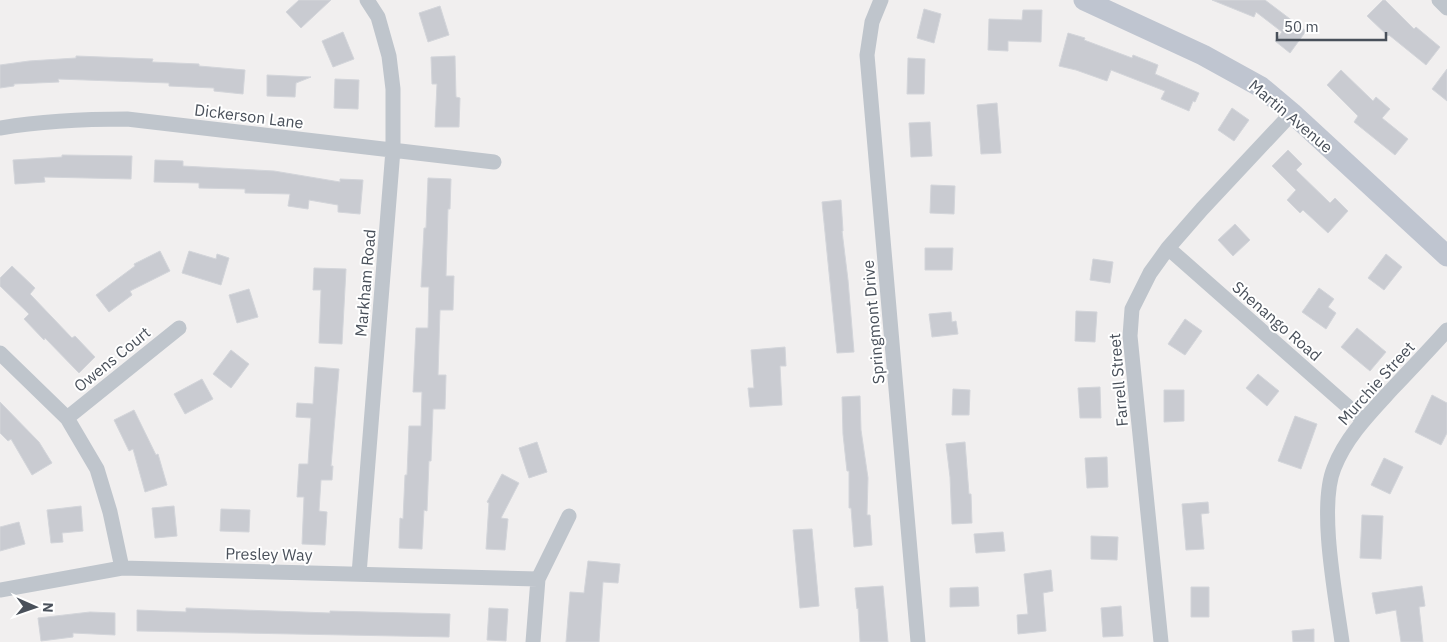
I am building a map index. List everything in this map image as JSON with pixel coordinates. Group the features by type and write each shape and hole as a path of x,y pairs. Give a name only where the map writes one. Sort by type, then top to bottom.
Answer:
{"street":[{"name":"Markham Road","path":"359,574 393,150 393,89 389,56 378,17 367,0"},
{"name":"Springmont Drive","path":"881,0 872,22 867,55 918,642"},
{"name":"Martin Avenue","path":"1084,0 1211,60 1261,87 1292,112 1447,256"},
{"path":"1439,0 1447,8"},
{"name":"Farrell Street","path":"1161,642 1130,336 1132,309 1150,273 1168,248 1202,208 1292,112"},
{"name":"Dickerson Lane","path":"0,128 32,122 79,119 127,119 494,162"},
{"name":"Shenango Road","path":"1168,248 1363,420"},
{"name":"Owens Court","path":"67,418 179,328"},
{"name":"Murchie Street","path":"1342,642 1329,534 1328,499 1333,469 1346,443 1363,420 1447,330"},
{"path":"0,353 67,418 97,469 110,512 122,568"},
{"path":"533,642 538,579 569,516"},
{"name":"Presley Way","path":"0,590 122,568 538,579"}],"building":[{"path":"299,0 331,0 301,28 286,12"},
{"path":"1212,0 1265,0 1306,31 1290,53 1275,41 1282,32 1256,12 1254,17"},
{"path":"1383,0 1414,29 1416,27 1440,47 1426,65 1388,36 1367,16"},
{"path":"440,6 449,35 428,42 419,13"},
{"path":"924,9 941,14 934,43 917,38"},
{"path":"1023,10 1042,10 1041,42 1008,41 1008,51 988,50 989,19 1022,20"},
{"path":"343,32 354,59 333,67 322,41"},
{"path":"1068,33 1085,38 1084,40 1132,58 1133,55 1158,65 1155,74 1199,93 1195,102 1193,101 1189,111 1161,99 1165,91 1111,70 1107,81 1059,66"},
{"path":"76,56 153,59 152,62 199,64 199,66 245,70 243,94 214,91 214,88 169,86 169,83 58,79 59,82 14,84 14,86 0,88 0,65 76,58"},
{"path":"455,56 456,97 460,98 459,127 435,127 437,84 432,84 431,57"},
{"path":"908,58 925,59 924,94 907,94"},
{"path":"1447,69 1447,101 1432,89"},
{"path":"1341,70 1373,101 1376,97 1390,109 1382,118 1408,139 1395,155 1354,122 1358,116 1327,85"},
{"path":"267,75 311,77 296,83 295,97 267,96"},
{"path":"335,79 359,80 358,109 334,108"},
{"path":"997,103 1001,153 981,154 977,105"},
{"path":"1232,108 1249,120 1234,141 1218,130"},
{"path":"930,122 932,156 911,157 909,123"},
{"path":"1288,150 1302,164 1296,170 1330,203 1335,198 1348,211 1328,233 1303,210 1300,213 1287,200 1296,190 1272,166"},
{"path":"62,155 132,156 131,179 44,177 45,182 15,184 13,160 62,157"},
{"path":"155,160 183,161 183,166 274,171 340,182 340,179 363,180 360,214 338,212 338,205 309,200 308,209 288,206 290,194 245,193 245,189 199,188 199,183 154,182"},
{"path":"428,178 451,179 446,276 454,276 453,310 440,310 438,375 446,375 445,409 433,409 431,461 429,461 427,511 424,510 422,549 399,548 400,518 403,519 405,475 407,475 409,426 421,426 422,392 413,392 416,328 428,328 429,287 421,287"},
{"path":"931,185 955,186 954,214 930,213"},
{"path":"841,200 842,231 854,352 837,353 822,202"},
{"path":"1235,224 1250,240 1233,256 1218,240"},
{"path":"925,248 953,248 952,270 925,270"},
{"path":"160,251 170,271 130,291 132,295 109,312 96,295 135,266 134,264"},
{"path":"189,251 216,259 217,254 229,258 221,285 182,273"},
{"path":"1386,254 1402,267 1384,290 1368,278"},
{"path":"1093,259 1113,262 1110,283 1090,280"},
{"path":"12,266 35,288 30,294 72,338 75,336 95,357 79,373 24,319 29,314 0,286 0,278"},
{"path":"314,268 346,269 342,344 319,343 321,290 313,290"},
{"path":"1319,288 1334,299 1328,307 1336,313 1326,329 1302,312"},
{"path":"249,289 258,317 237,323 229,295"},
{"path":"1076,311 1097,312 1095,342 1075,341"},
{"path":"951,312 952,322 956,321 958,334 932,337 929,314"},
{"path":"1185,319 1202,331 1185,355 1168,344"},
{"path":"1357,328 1386,352 1370,371 1341,347"},
{"path":"785,347 786,366 780,366 782,405 750,407 748,388 754,388 751,350"},
{"path":"231,350 249,364 231,388 213,374"},
{"path":"315,367 339,369 331,466 333,466 332,480 321,480 319,511 327,512 325,545 302,544 304,497 297,497 299,464 308,464 311,418 296,417 297,403 313,404"},
{"path":"1258,374 1279,391 1267,406 1246,388"},
{"path":"202,379 213,399 185,414 174,394"},
{"path":"1100,387 1101,418 1080,418 1078,388"},
{"path":"953,389 970,390 969,415 952,415"},
{"path":"1164,390 1184,390 1184,421 1164,422"},
{"path":"1432,395 1447,403 1447,433 1441,445 1415,432"},
{"path":"860,396 861,430 868,478 867,515 870,515 872,545 854,547 851,508 849,508 849,471 847,471 843,434 842,397"},
{"path":"0,402 39,442 52,463 32,475 11,439 8,441 0,433"},
{"path":"134,410 156,455 158,454 167,485 145,492 133,449 129,451 114,420"},
{"path":"1295,416 1317,424 1301,469 1278,461"},
{"path":"537,442 547,472 529,478 519,448"},
{"path":"965,442 969,494 971,494 972,523 952,524 950,477 946,444"},
{"path":"1107,457 1108,487 1087,488 1085,458"},
{"path":"1384,458 1403,467 1390,494 1371,485"},
{"path":"502,474 519,483 501,518 508,519 505,550 486,549 489,503 487,502"},
{"path":"1208,502 1209,513 1201,514 1204,549 1186,550 1182,504"},
{"path":"81,506 83,531 62,533 63,542 51,543 47,510"},
{"path":"174,506 177,536 155,538 152,508"},
{"path":"221,509 250,510 249,532 220,531"},
{"path":"1362,515 1383,516 1381,559 1360,558"},
{"path":"19,522 25,544 0,551 0,527"},
{"path":"812,529 819,606 800,608 793,530"},
{"path":"1003,532 1005,551 976,553 974,534"},
{"path":"1091,536 1118,537 1117,560 1091,559"},
{"path":"588,561 620,564 618,583 603,582 599,642 566,642 570,592 584,593"},
{"path":"1051,570 1053,591 1043,593 1046,631 1018,634 1017,615 1028,614 1024,574"},
{"path":"883,586 888,642 860,642 855,588"},
{"path":"1422,586 1425,606 1419,607 1423,642 1401,642 1396,610 1376,614 1372,593"},
{"path":"978,587 979,606 950,607 950,588"},
{"path":"1191,587 1209,587 1209,617 1191,617"},
{"path":"1121,606 1123,636 1103,637 1101,608"},
{"path":"186,608 330,613 330,611 450,614 449,637 137,631 137,610 186,612"},
{"path":"489,608 508,609 506,641 487,640"},
{"path":"90,612 115,613 115,635 73,633 73,637 41,641 38,618"},
{"path":"1314,629 1314,642 1293,642 1292,631"}]}
